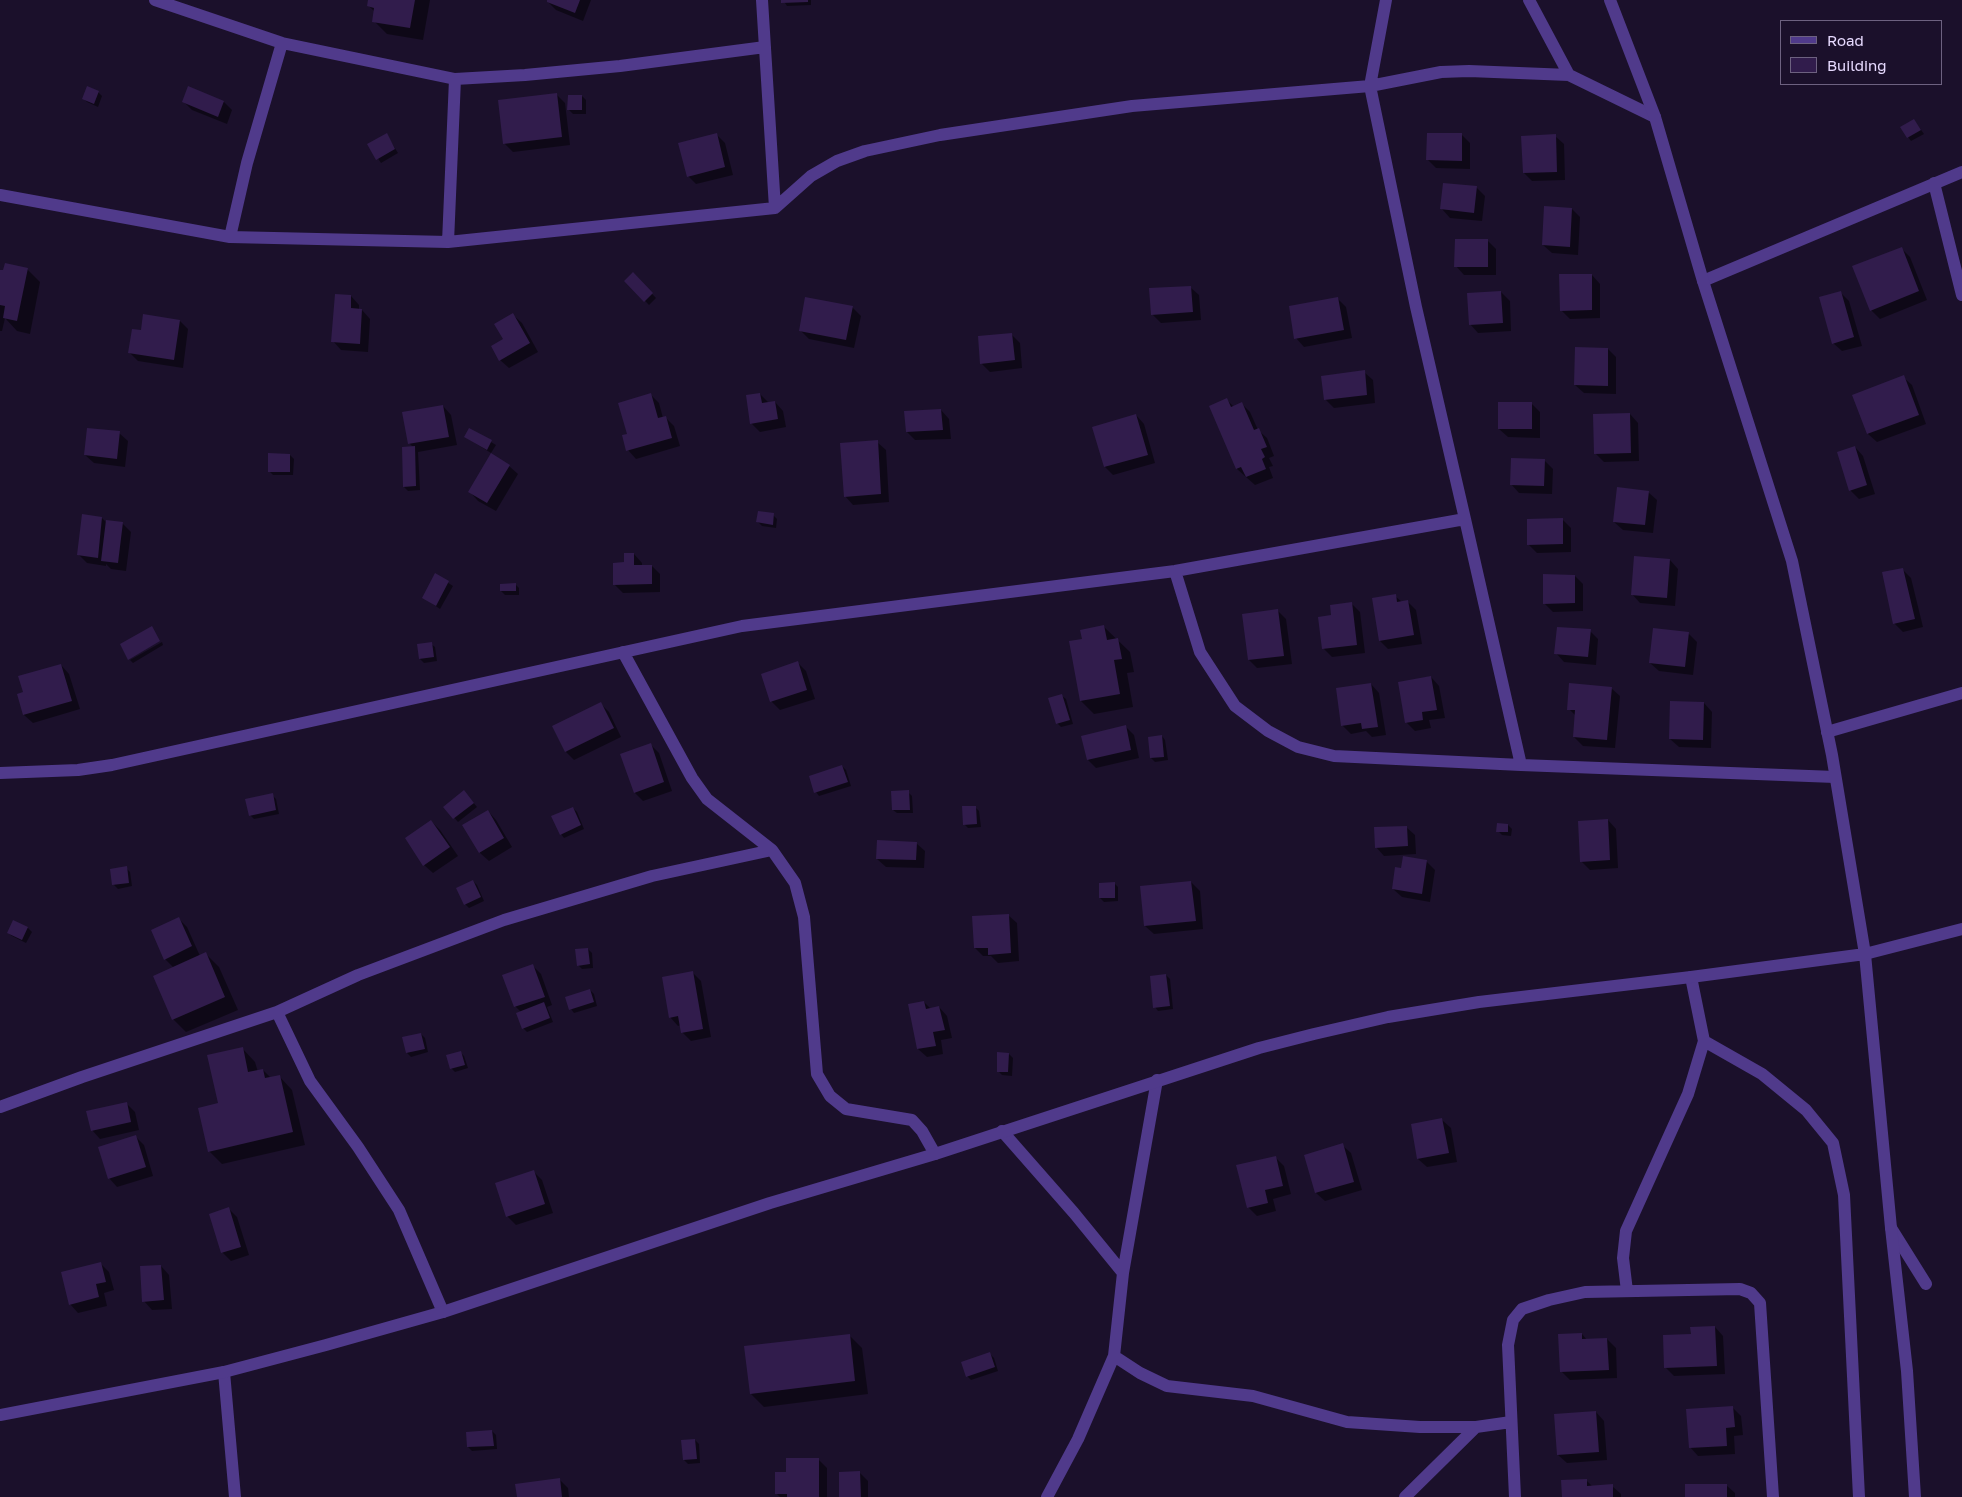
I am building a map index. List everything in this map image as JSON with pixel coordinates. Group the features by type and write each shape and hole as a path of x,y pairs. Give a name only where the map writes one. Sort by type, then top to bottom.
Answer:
{"street":[{"path":"155,0 282,43 455,79 525,75 620,66 765,46"},
{"path":"762,0 775,208"},
{"path":"1386,0 1370,86 1416,307 1521,765"},
{"path":"1529,0 1569,75"},
{"path":"1610,0 1655,117 1703,281 1792,561 1827,732 1865,954 1891,1228 1907,1371 1915,1497"},
{"path":"230,237 247,163 282,43"},
{"path":"0,195 230,237 448,242 775,208 811,176 837,161 866,151 940,134 1132,106 1370,86 1441,72 1469,71 1569,75 1655,117"},
{"path":"448,242 455,79"},
{"path":"1703,281 1962,172"},
{"path":"1934,183 1962,295"},
{"path":"0,772 78,770 112,764 742,626 1175,571 1466,519"},
{"path":"1175,571 1200,652 1235,706 1268,731 1298,747 1334,756 1521,765 1835,776"},
{"path":"623,652 692,778 707,800 772,850 795,884 804,917 817,1074 830,1096 846,1109 912,1120 922,1132 934,1154"},
{"path":"1827,732 1962,692"},
{"path":"0,1107 82,1077 278,1012 358,975 504,920 652,876 772,850"},
{"path":"0,1415 224,1372 326,1346 443,1312 770,1203 934,1154 1259,1048 1388,1017 1479,1002 1691,978 1865,954 1962,929"},
{"path":"1627,1291 1623,1258 1626,1231 1688,1094 1704,1041 1691,978"},
{"path":"278,1012 310,1081 358,1147 399,1210 443,1312"},
{"path":"1704,1041 1762,1074 1806,1110 1833,1143 1844,1195 1858,1497"},
{"path":"1047,1497 1078,1439 1114,1356 1123,1273 1157,1080"},
{"path":"1002,1131 1074,1213 1123,1273"},
{"path":"1891,1228 1926,1284"},
{"path":"1515,1497 1508,1345 1514,1320 1522,1309 1549,1300 1585,1292 1740,1290 1751,1293 1760,1303 1773,1497"},
{"path":"1114,1356 1140,1373 1167,1386 1253,1396 1347,1422 1420,1427 1476,1427 1511,1422"},
{"path":"224,1372 235,1497"},
{"path":"1405,1497 1476,1427"}],"building":[{"path":"368,0 415,0 410,28 372,22 374,8 367,6"},
{"path":"547,0 580,0 575,13 547,2"},
{"path":"781,0 808,0 808,2 781,3"},
{"path":"87,86 99,91 94,104 82,99"},
{"path":"188,86 224,101 218,117 182,102"},
{"path":"557,93 562,137 503,144 498,100"},
{"path":"568,95 582,95 582,110 567,110"},
{"path":"1914,119 1921,130 1907,138 1900,127"},
{"path":"387,133 395,149 376,160 367,144"},
{"path":"717,133 725,167 687,177 678,143"},
{"path":"1427,133 1462,133 1462,161 1426,160"},
{"path":"1556,134 1557,172 1523,173 1521,136"},
{"path":"1443,183 1477,186 1474,213 1440,209"},
{"path":"1544,206 1572,208 1570,247 1542,245"},
{"path":"1455,239 1488,239 1488,267 1454,267"},
{"path":"1902,247 1919,291 1870,311 1852,266"},
{"path":"5,263 28,268 17,321 3,318 5,306 0,305 0,270 3,270"},
{"path":"633,272 653,293 644,302 624,281"},
{"path":"1559,274 1592,274 1592,310 1560,311"},
{"path":"1191,286 1193,312 1151,315 1149,288"},
{"path":"1501,291 1503,323 1469,325 1467,293"},
{"path":"1841,291 1854,337 1832,344 1819,297"},
{"path":"335,294 351,295 351,308 362,309 360,344 331,342"},
{"path":"805,297 853,306 846,340 799,331"},
{"path":"1338,297 1344,330 1294,339 1289,306"},
{"path":"513,313 530,343 499,361 491,346 503,339 494,324"},
{"path":"143,314 180,320 174,360 128,353 132,329 141,330"},
{"path":"1012,333 1015,360 980,364 978,336"},
{"path":"1575,347 1608,348 1608,386 1574,385"},
{"path":"1365,370 1367,395 1324,400 1321,376"},
{"path":"1904,375 1919,415 1867,434 1852,395"},
{"path":"651,393 658,418 666,416 672,438 626,451 622,435 627,434 618,403"},
{"path":"760,393 762,403 775,401 778,419 750,424 746,395"},
{"path":"1227,398 1231,407 1242,402 1254,430 1259,428 1267,447 1261,449 1265,457 1262,459 1266,469 1246,477 1241,467 1236,469 1209,406"},
{"path":"1498,402 1532,402 1532,429 1498,429"},
{"path":"443,405 449,437 408,444 402,412"},
{"path":"941,409 943,430 906,432 904,411"},
{"path":"1630,413 1631,453 1594,454 1593,414"},
{"path":"1136,414 1148,455 1104,467 1092,427"},
{"path":"87,428 120,431 117,459 84,455"},
{"path":"469,428 492,440 487,450 464,437"},
{"path":"878,440 881,494 844,497 840,443"},
{"path":"415,446 416,486 403,487 402,447"},
{"path":"1855,446 1867,485 1849,491 1837,452"},
{"path":"268,453 290,454 290,472 268,472"},
{"path":"491,453 510,465 487,503 468,492"},
{"path":"1511,458 1545,459 1544,486 1510,485"},
{"path":"1617,487 1649,491 1645,525 1613,522"},
{"path":"758,511 774,513 773,525 756,522"},
{"path":"82,514 102,517 98,558 77,555"},
{"path":"1563,518 1563,544 1527,545 1527,519"},
{"path":"106,520 123,522 118,563 101,561"},
{"path":"624,553 634,553 634,565 652,565 652,584 613,585 613,563 624,562"},
{"path":"1634,556 1670,559 1667,598 1631,595"},
{"path":"1903,568 1915,619 1893,624 1882,572"},
{"path":"435,573 449,581 436,606 422,598"},
{"path":"1543,574 1575,575 1575,603 1543,604"},
{"path":"516,583 516,591 500,591 500,584"},
{"path":"1396,594 1397,602 1408,600 1414,635 1379,641 1372,598"},
{"path":"1352,602 1357,645 1322,649 1318,617 1331,615 1330,605"},
{"path":"1278,609 1284,656 1248,660 1242,614"},
{"path":"1104,625 1107,640 1118,638 1122,659 1114,660 1120,694 1080,701 1069,641 1082,639 1080,630"},
{"path":"152,626 160,641 128,660 120,644"},
{"path":"1557,627 1591,629 1588,657 1554,654"},
{"path":"1653,628 1689,632 1685,667 1649,663"},
{"path":"432,642 434,657 419,659 417,644"},
{"path":"798,661 807,690 770,702 761,674"},
{"path":"61,664 72,701 23,715 17,694 23,692 18,676"},
{"path":"1431,676 1437,710 1422,712 1423,720 1405,723 1398,682"},
{"path":"1371,683 1378,727 1362,729 1361,723 1341,726 1336,688"},
{"path":"1569,683 1612,687 1607,740 1573,737 1575,710 1567,710"},
{"path":"1062,694 1070,720 1056,724 1048,698"},
{"path":"1670,701 1704,702 1703,740 1669,739"},
{"path":"601,702 614,728 565,752 552,726"},
{"path":"1126,725 1131,750 1087,760 1081,736"},
{"path":"1162,735 1164,757 1150,758 1148,737"},
{"path":"651,743 664,782 634,793 620,754"},
{"path":"842,765 848,782 814,793 809,776"},
{"path":"464,790 474,803 453,819 443,807"},
{"path":"909,790 910,810 892,810 891,791"},
{"path":"273,793 276,810 249,816 245,799"},
{"path":"962,806 976,806 977,824 963,825"},
{"path":"573,807 581,825 560,835 551,816"},
{"path":"488,810 504,838 479,853 462,825"},
{"path":"1608,819 1610,860 1580,862 1578,821"},
{"path":"431,820 450,847 423,866 405,838"},
{"path":"1497,823 1508,824 1508,832 1496,832"},
{"path":"1407,826 1408,846 1375,848 1374,827"},
{"path":"877,840 917,842 916,860 876,859"},
{"path":"1403,856 1427,860 1422,894 1392,889 1395,867 1401,868"},
{"path":"127,866 129,883 112,885 110,869"},
{"path":"473,880 481,897 464,905 456,888"},
{"path":"1191,881 1196,921 1144,926 1140,886"},
{"path":"1115,882 1115,898 1099,898 1099,883"},
{"path":"1009,914 1011,953 988,955 988,948 974,948 972,916"},
{"path":"179,917 192,946 164,960 151,930"},
{"path":"13,920 28,927 22,940 7,933"},
{"path":"588,948 590,964 577,966 575,949"},
{"path":"206,952 225,997 172,1020 153,976"},
{"path":"533,964 545,997 514,1007 502,975"},
{"path":"693,971 703,1029 681,1033 678,1016 669,1018 662,977"},
{"path":"1166,974 1170,1006 1153,1008 1150,976"},
{"path":"590,989 594,1002 569,1010 565,997"},
{"path":"924,1001 926,1009 939,1006 945,1030 933,1032 936,1046 917,1049 908,1004"},
{"path":"544,1002 550,1018 522,1029 516,1013"},
{"path":"421,1033 425,1049 406,1053 402,1037"},
{"path":"243,1047 248,1072 263,1069 265,1078 280,1075 293,1132 208,1152 198,1108 218,1103 207,1055"},
{"path":"461,1051 465,1065 450,1069 446,1055"},
{"path":"997,1052 1009,1053 1008,1072 997,1072"},
{"path":"127,1102 131,1122 91,1131 86,1111"},
{"path":"1442,1118 1449,1153 1417,1159 1411,1124"},
{"path":"136,1135 146,1167 108,1179 98,1147"},
{"path":"1343,1143 1354,1182 1315,1193 1304,1155"},
{"path":"1276,1156 1283,1186 1265,1190 1268,1203 1247,1208 1236,1165"},
{"path":"534,1170 545,1204 506,1217 495,1183"},
{"path":"229,1207 241,1247 221,1253 209,1214"},
{"path":"101,1262 106,1282 96,1284 99,1297 69,1305 61,1272"},
{"path":"161,1265 164,1300 142,1302 140,1266"},
{"path":"1715,1326 1717,1366 1664,1368 1663,1335 1691,1334 1690,1327"},
{"path":"1582,1333 1582,1339 1607,1338 1609,1370 1560,1372 1558,1334"},
{"path":"850,1334 855,1381 750,1394 744,1346"},
{"path":"990,1352 995,1367 966,1377 961,1362"},
{"path":"1733,1406 1735,1427 1726,1428 1727,1446 1689,1448 1686,1409"},
{"path":"1596,1411 1599,1452 1557,1455 1554,1414"},
{"path":"492,1430 494,1446 467,1447 466,1432"},
{"path":"695,1439 697,1459 683,1460 681,1440"},
{"path":"786,1458 819,1458 819,1497 787,1497 787,1494 775,1494 775,1472 786,1472"},
{"path":"860,1471 861,1497 839,1497 839,1472"},
{"path":"560,1478 562,1497 517,1497 515,1484"},
{"path":"1587,1479 1587,1486 1613,1484 1613,1497 1562,1497 1561,1480"},
{"path":"1685,1484 1727,1484 1727,1497 1685,1497"}]}
